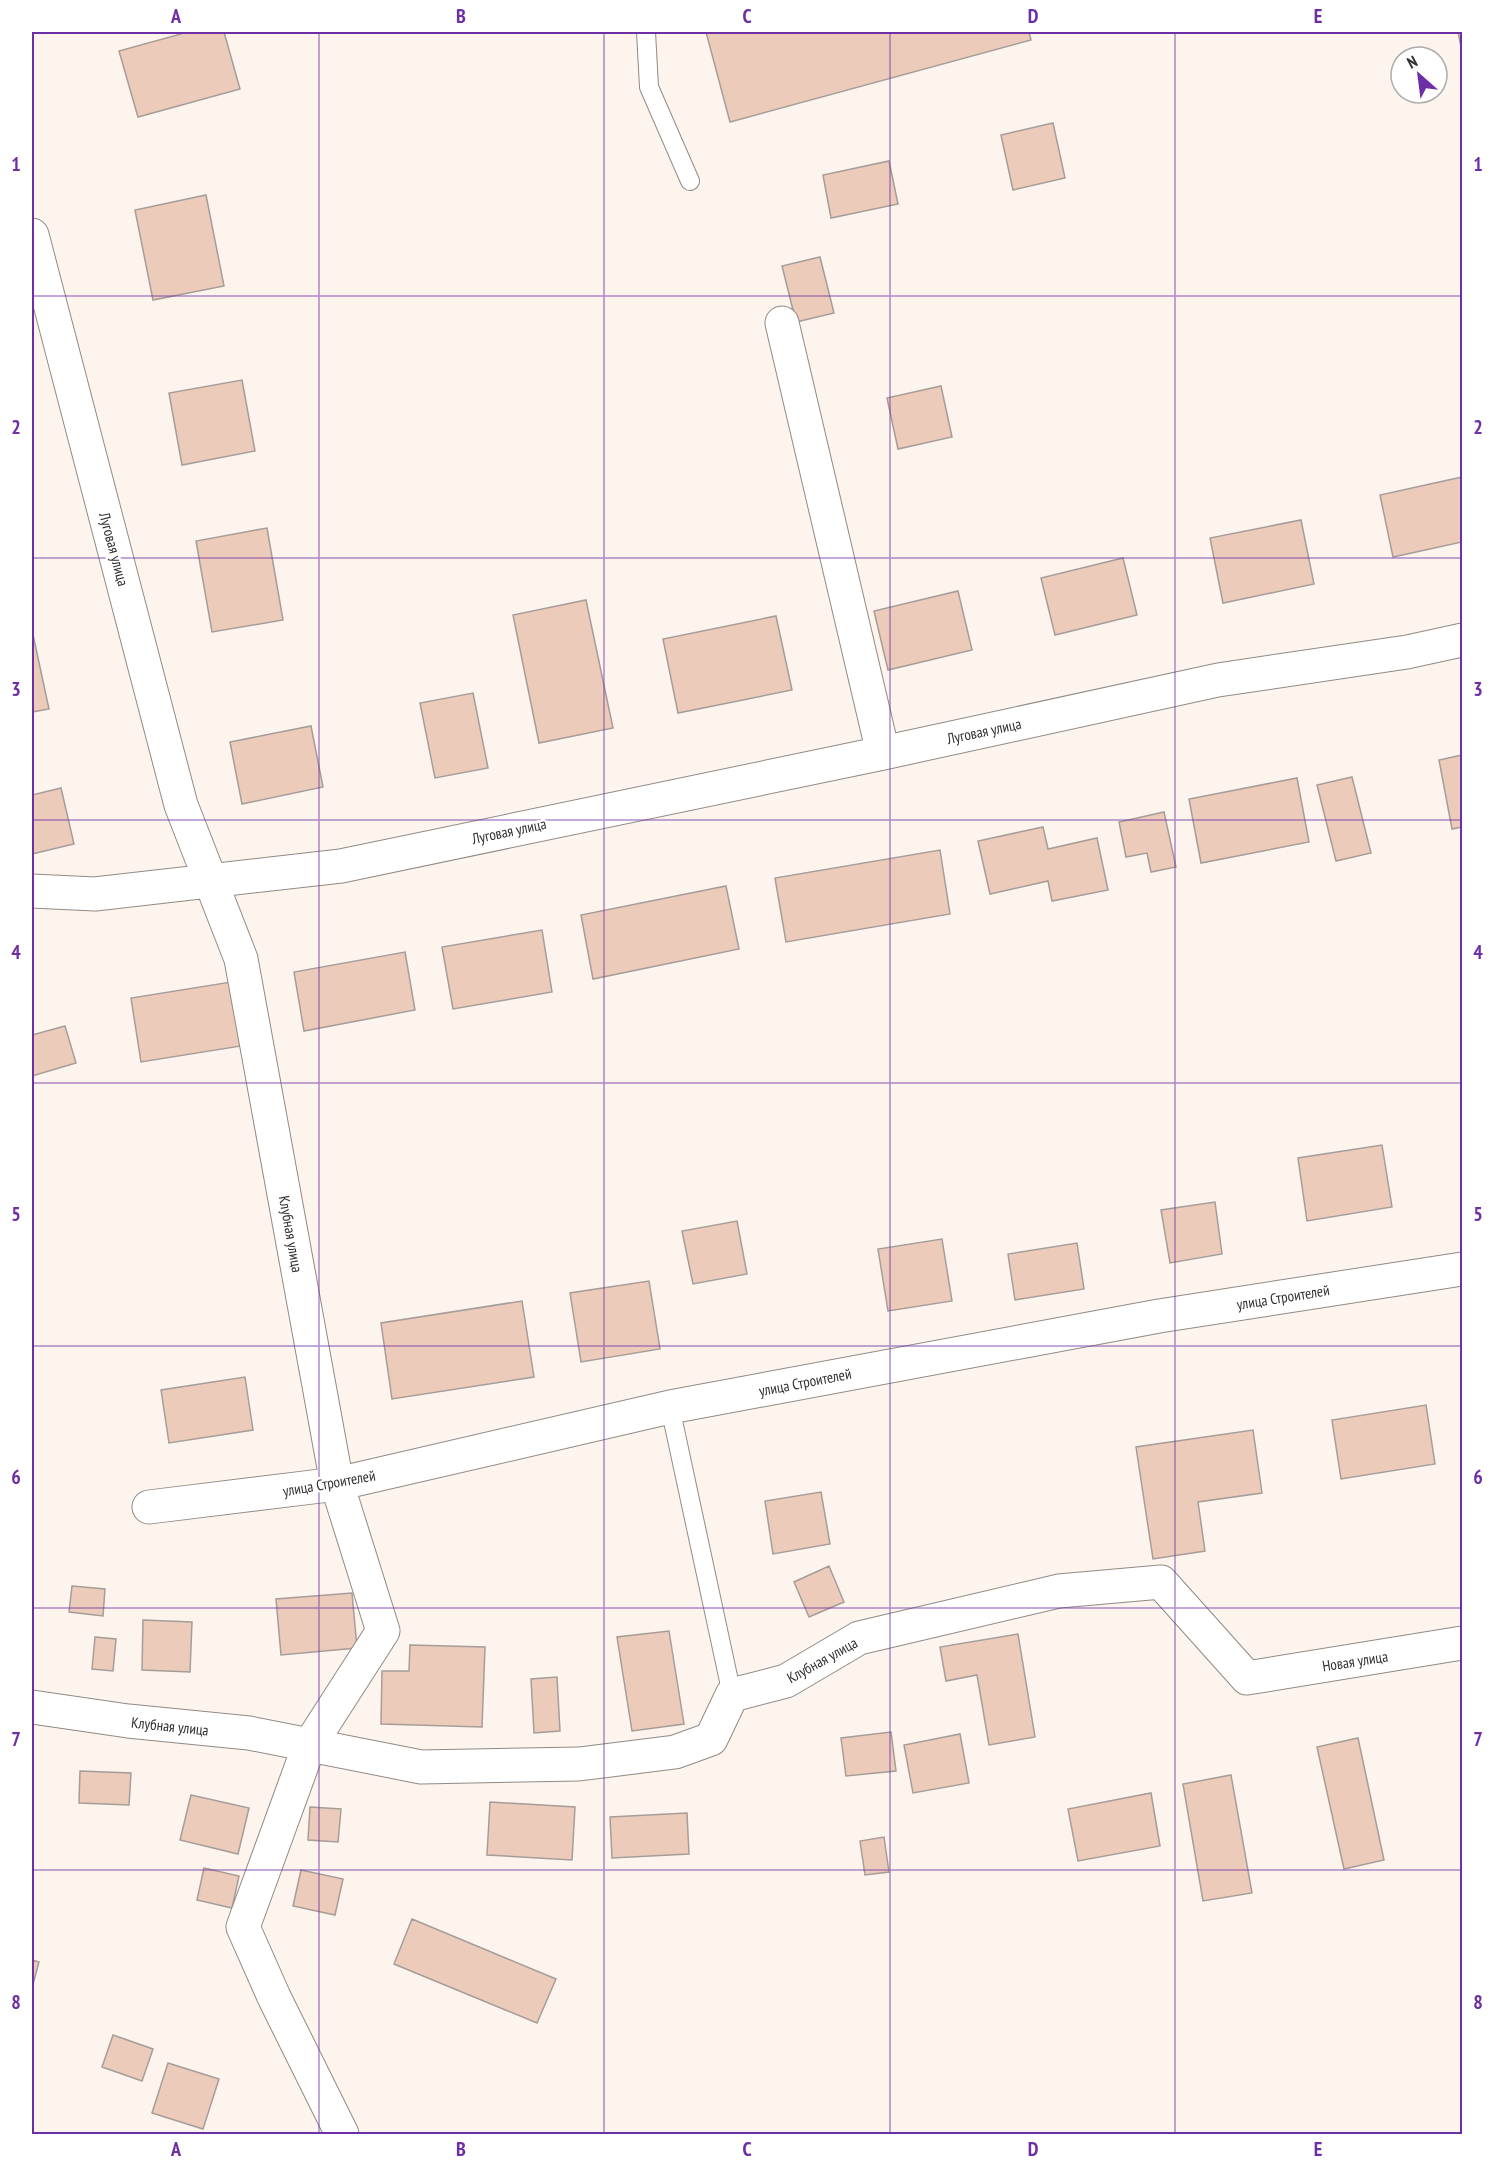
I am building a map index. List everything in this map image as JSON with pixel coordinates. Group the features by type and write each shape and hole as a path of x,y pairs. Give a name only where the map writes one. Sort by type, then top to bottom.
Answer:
{"street":[{"name":"Луговая улица","path":"32,235 181,805 212,881 340,866 883,753 1218,680 1407,652 1462,640"},
{"path":"782,323 883,753"},
{"path":"32,891 95,894 212,881"},
{"name":"Клубная улица","path":"212,881 241,959 337,1484 383,1631 309,1746 243,1927 274,1997 342,2134"},
{"name":"улица Строителей","path":"149,1507 337,1484 670,1407 1159,1316 1462,1269"},
{"name":"Клубная улица","path":"32,1707 128,1721 249,1733 421,1767 579,1764 675,1752 711,1739 732,1695 786,1681 860,1638 1059,1591 1161,1582 1247,1678"},
{"name":"Новая улица","path":"1247,1678 1462,1643"}],"lane":[{"path":"646,32 649,87 690,181"},
{"path":"670,1407 732,1695"}],"building":[{"path":"181,32 224,32 240,89 138,117 119,51 181,34"},
{"path":"706,32 1029,32 1031,40 730,122"},
{"path":"1458,32 1462,32 1462,52"},
{"path":"1053,123 1065,178 1013,190 1001,135"},
{"path":"889,161 898,204 831,218 823,175"},
{"path":"206,195 224,286 153,300 135,210"},
{"path":"820,257 834,313 796,322 782,266"},
{"path":"242,380 255,451 182,465 169,393"},
{"path":"941,386 952,437 898,449 887,398"},
{"path":"1462,477 1462,542 1393,557 1380,495"},
{"path":"1301,520 1314,584 1223,603 1210,538"},
{"path":"267,528 283,620 212,632 196,541"},
{"path":"1123,558 1137,615 1055,635 1041,578"},
{"path":"958,591 972,650 888,670 874,611"},
{"path":"586,600 613,728 539,743 513,615"},
{"path":"776,616 792,690 678,713 663,639"},
{"path":"32,630 49,709 32,712"},
{"path":"473,693 488,768 435,778 420,703"},
{"path":"311,726 323,787 242,804 230,742"},
{"path":"1462,755 1462,827 1452,829 1439,760"},
{"path":"1352,777 1371,853 1336,861 1317,785"},
{"path":"1297,778 1309,842 1201,863 1189,799"},
{"path":"61,788 74,844 32,854 32,795"},
{"path":"1164,812 1176,867 1151,872 1147,853 1126,857 1119,822"},
{"path":"1043,827 1048,849 1097,838 1108,890 1052,901 1048,881 990,894 978,841"},
{"path":"940,850 950,914 786,942 775,878"},
{"path":"726,886 739,949 593,979 581,915"},
{"path":"542,930 552,992 453,1009 442,947"},
{"path":"405,952 415,1010 304,1031 294,972"},
{"path":"231,982 241,1046 141,1062 131,998"},
{"path":"65,1026 76,1063 32,1076 32,1035"},
{"path":"1382,1145 1392,1207 1307,1221 1298,1158"},
{"path":"1215,1202 1222,1254 1170,1263 1161,1210"},
{"path":"737,1221 747,1274 693,1284 682,1231"},
{"path":"942,1239 952,1301 888,1311 878,1249"},
{"path":"1077,1243 1084,1289 1015,1300 1008,1254"},
{"path":"649,1281 660,1349 581,1362 570,1293"},
{"path":"522,1301 534,1377 392,1399 381,1323"},
{"path":"245,1377 253,1430 169,1443 161,1390"},
{"path":"1426,1405 1435,1464 1341,1479 1332,1420"},
{"path":"1253,1430 1262,1493 1198,1502 1205,1551 1153,1559 1136,1447"},
{"path":"821,1492 830,1544 773,1554 765,1501"},
{"path":"829,1566 844,1602 809,1617 794,1582"},
{"path":"72,1586 105,1589 103,1616 69,1612"},
{"path":"352,1593 357,1648 281,1655 276,1599"},
{"path":"143,1620 192,1622 190,1672 142,1670"},
{"path":"669,1631 684,1724 632,1731 617,1637"},
{"path":"1018,1634 1035,1737 989,1745 977,1675 946,1681 940,1647"},
{"path":"95,1637 116,1639 113,1671 92,1669"},
{"path":"410,1645 485,1647 482,1727 381,1724 382,1671 409,1671"},
{"path":"557,1677 560,1731 534,1733 531,1679"},
{"path":"891,1732 896,1771 846,1776 841,1738"},
{"path":"960,1734 969,1783 913,1793 904,1745"},
{"path":"1358,1738 1384,1860 1344,1869 1317,1747"},
{"path":"80,1771 131,1773 129,1805 79,1803"},
{"path":"1231,1775 1252,1893 1203,1901 1183,1784"},
{"path":"1151,1793 1160,1846 1078,1861 1068,1809"},
{"path":"191,1795 249,1808 238,1854 180,1840"},
{"path":"490,1802 575,1807 572,1860 487,1855"},
{"path":"310,1807 341,1809 338,1842 308,1840"},
{"path":"687,1813 689,1854 612,1858 610,1817"},
{"path":"884,1837 889,1872 865,1875 860,1841"},
{"path":"204,1868 239,1876 232,1908 197,1900"},
{"path":"301,1870 343,1879 335,1915 293,1906"},
{"path":"412,1919 556,1979 537,2023 394,1964"},
{"path":"32,1960 39,1962 32,1988"},
{"path":"113,2035 153,2049 142,2081 102,2067"},
{"path":"168,2063 219,2079 203,2129 152,2113"}]}
